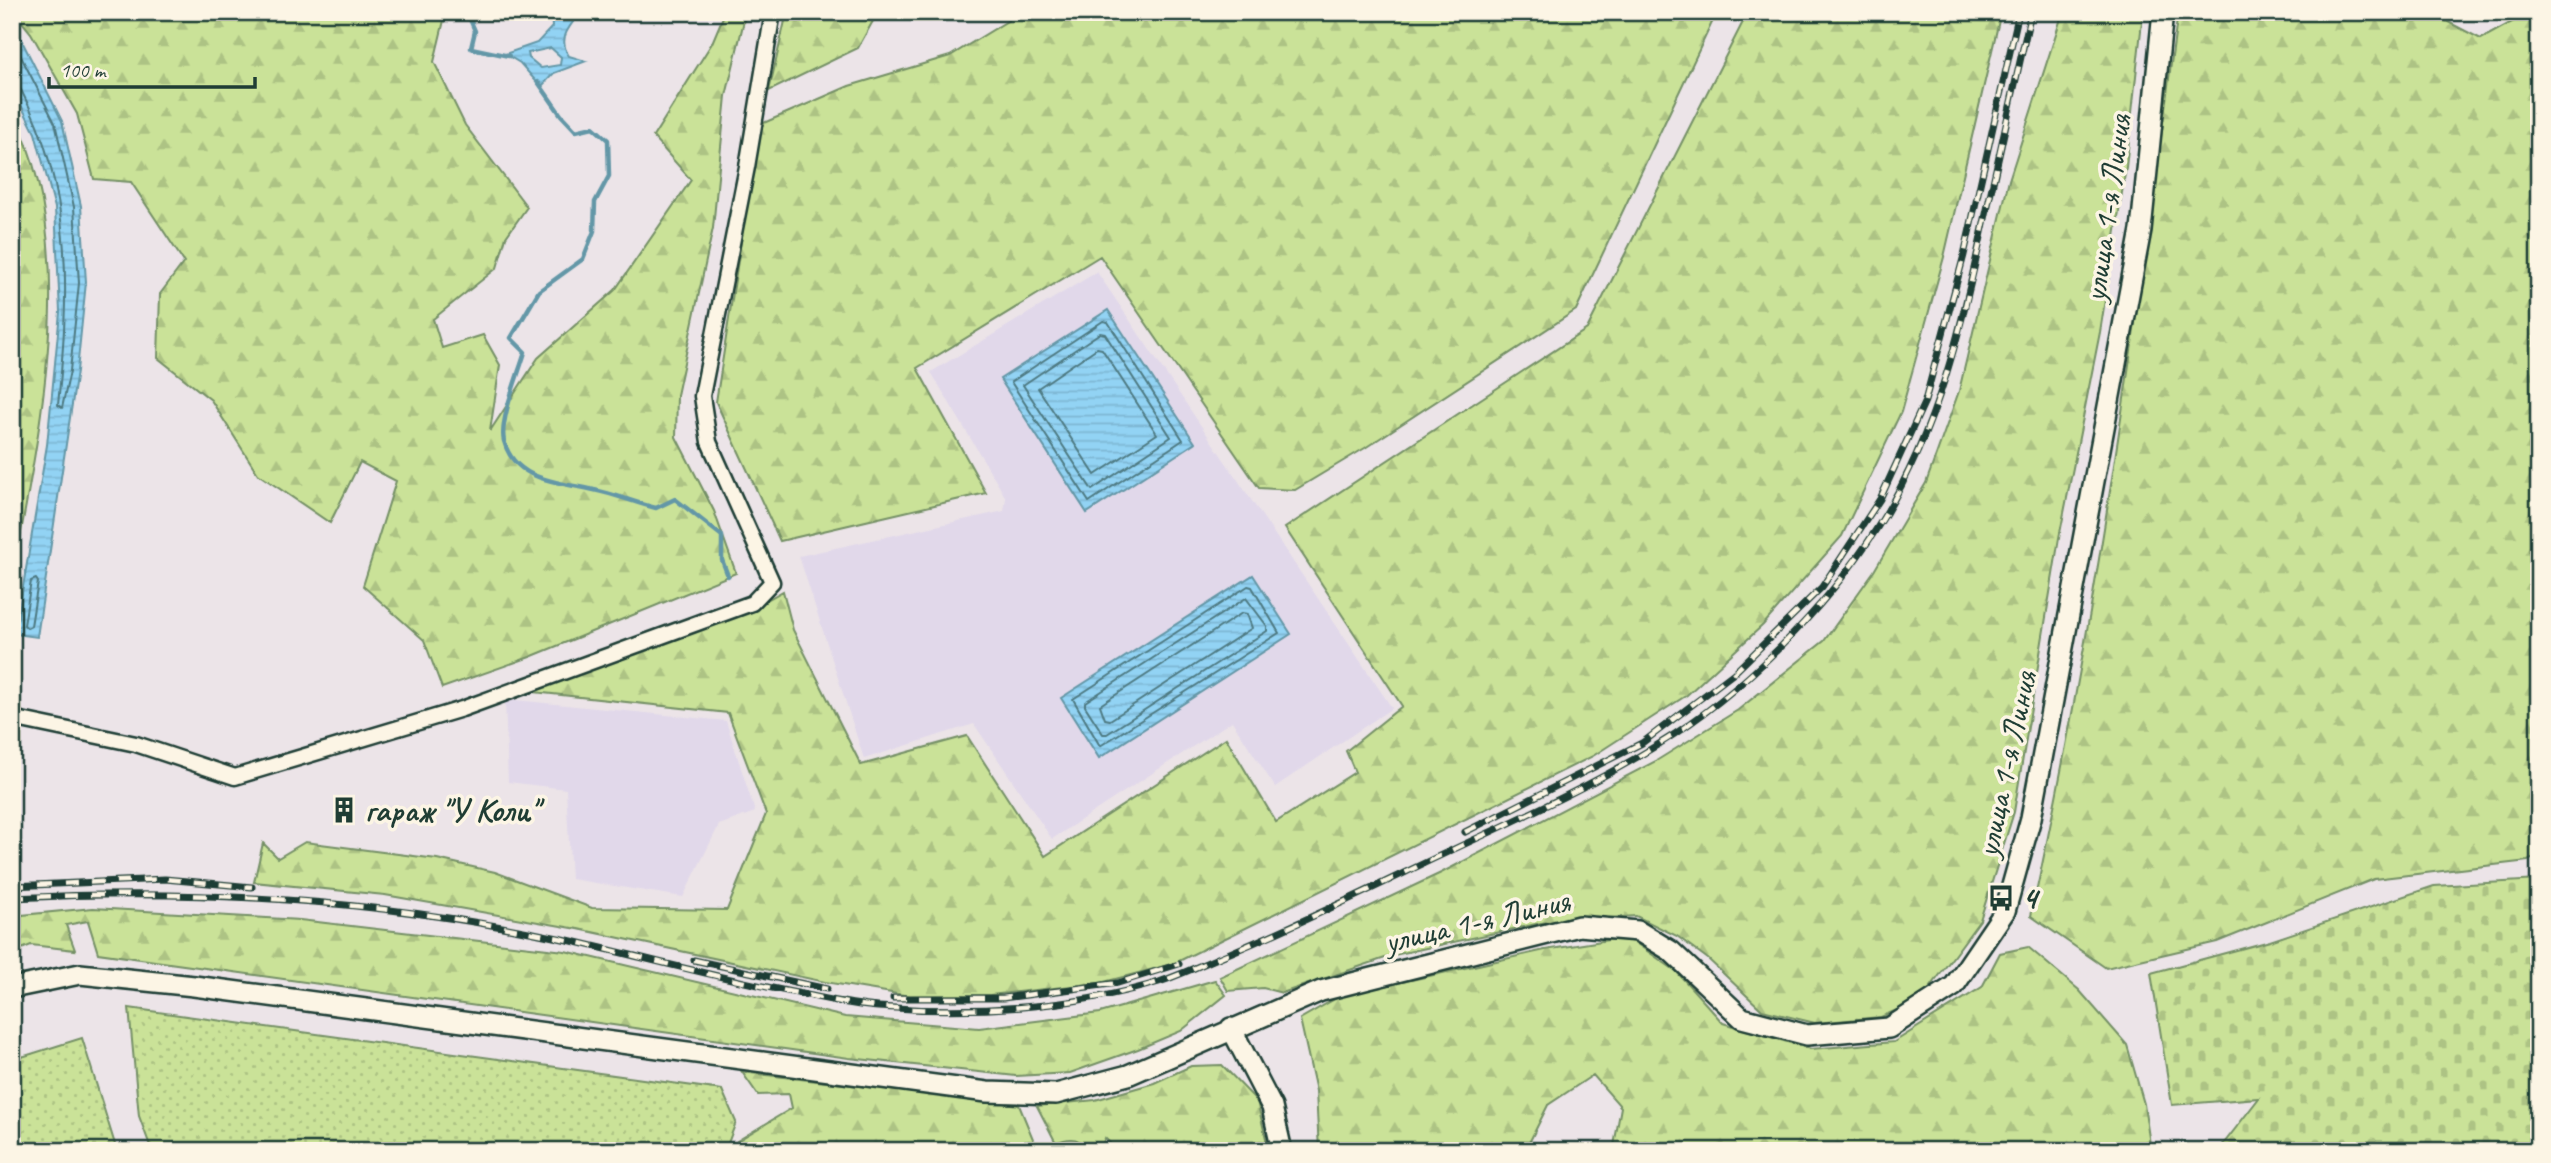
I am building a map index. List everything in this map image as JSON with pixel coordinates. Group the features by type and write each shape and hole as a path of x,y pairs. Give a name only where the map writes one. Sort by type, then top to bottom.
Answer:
{"street":[{"path":"12,718 136,744 235,777 462,709 752,603 772,582 709,442 702,396 739,208 773,12"},
{"name":"улица 1-я Линия","path":"12,988 80,974 221,989 987,1092 1056,1094 1128,1075 1321,991 1579,926 1638,931 1671,951 1742,1018 1807,1035 1889,1028 1954,986 2005,911 2031,818 2141,230 2163,12"},
{"path":"1231,1028 1272,1107 1282,1151"}],"shaded area":[{"path":"1097,272 1392,708 1275,787 1232,721 1052,839 974,724 864,759 799,556 1004,511 1006,498 931,372"},
{"path":"505,699 726,721 755,812 719,825 683,897 571,879 566,789 508,782"}],"green space":[{"path":"14,12 446,12 434,62 465,125 527,207 506,237 497,268 433,319 442,348 483,335 500,365 490,431 538,358 615,290 691,180 653,137 712,43 725,12 746,12 726,96 713,228 677,395 676,437 714,511 736,573 530,657 442,688 424,640 363,586 396,481 360,462 330,523 258,474 211,400 158,358 160,294 184,262 131,182 94,179 77,114 31,33"},
{"path":"787,12 878,12 858,48 769,91"},
{"path":"1022,12 1717,12 1576,310 1365,448 1295,490 1259,488 1100,256 917,368 986,493 780,541 716,402 759,125 849,86 950,56"},
{"path":"1748,12 2001,12 1944,257 1901,412 1842,536 1763,625 1687,695 1593,756 1173,964 1100,983 990,995 910,996 825,982 578,929 385,895 254,882 263,843 278,858 305,842 437,859 495,872 592,908 727,910 766,814 728,713 534,692 532,687 740,615 783,591 793,630 861,765 967,736 1045,856 1226,738 1276,822 1355,772 1346,751 1402,706 1285,528 1587,329"},
{"path":"2063,12 2143,12 2126,167 2100,332 2059,538 2014,812 1980,920 1922,999 1881,1017 1815,1023 1762,1010 1708,959 1677,936 1636,916 1541,923 1394,955 1282,993 1263,988 1228,991 1220,977 1441,873 1656,761 1738,710 1824,641 1874,571 1926,483 1959,391 2009,180"},
{"path":"2178,12 2429,12 2481,39 2530,12 2539,12 2539,855 2528,861 2374,879 2217,942 2106,968 2031,916 2055,804 2096,579 2131,352"},
{"path":"12,111 33,165 46,222 50,282 42,405 12,581"},
{"path":"2539,880 2539,1151 2218,1151 2259,1098 2172,1105 2151,973 2270,941 2434,886"},
{"path":"93,908 300,920 565,951 845,1017 979,1028 1100,1013 1215,980 1226,995 1181,1031 1138,1049 1070,1073 1016,1076 849,1058 98,953 88,921 66,925 75,950 31,945 12,953 12,916"},
{"path":"1627,937 1676,971 1723,1023 1811,1049 1894,1042 1982,987 2000,953 2028,947 2079,990 2127,1045 2144,1104 2151,1151 1613,1151 1621,1107 1593,1075 1548,1105 1525,1151 1319,1151 1316,1091 1300,1019 1340,996 1545,950"},
{"path":"129,1008 722,1090 736,1122 725,1151 152,1151 139,1116"},
{"path":"82,1038 117,1151 12,1151 12,1060"},
{"path":"1222,1065 1257,1101 1269,1151 1118,1151 1105,1138 1100,1151 1091,1151 1075,1140 1067,1139 1056,1143 1037,1106 1095,1100 1154,1083 1191,1066"},
{"path":"742,1072 1019,1105 1038,1151 736,1151 737,1141 792,1108 789,1094 758,1095"}],"water":[{"path":"551,12 581,12 566,32 564,44 569,56 586,61 554,73 541,87 520,63 505,54 537,43 552,27","holes":["551,48 561,57 560,65 541,68 529,58 528,53"]},
{"path":"12,28 20,37 62,121 81,206 86,282 77,371 37,637 15,634 47,445 60,312 55,208 35,133 12,87"},
{"path":"1108,310 1195,443 1087,513 1000,379"},
{"path":"1253,575 1291,634 1099,758 1061,698"}],"waterway":[{"path":"467,12 475,31 471,48 509,56"},
{"path":"538,82 576,131 593,127 608,140 609,176 595,202 594,231 583,259 539,291 511,338 525,352 504,422 504,441 518,465 540,478 656,508 675,499 722,536 722,560 728,576"}],"railway":[{"path":"1465,832 1642,743 1734,673 1822,587 1880,499 1925,401 1964,255 2019,12"},
{"path":"12,898 81,895 220,896 358,906 563,939 742,982 840,1002 948,1010 1055,1004 1125,991 1168,979 1275,934 1566,796 1659,744 1751,675 1780,648 1833,589 1877,528 1898,492 1917,454 1946,376 1968,295 2031,12"},
{"path":"12,886 165,879 252,887"},
{"path":"694,960 827,989"},
{"path":"893,998 1003,998 1118,983 1179,964"}],"place":[{"name":"гараж \"У Коли\"","path":"344,810"},
{"name":"4","path":"2001,898"}]}
